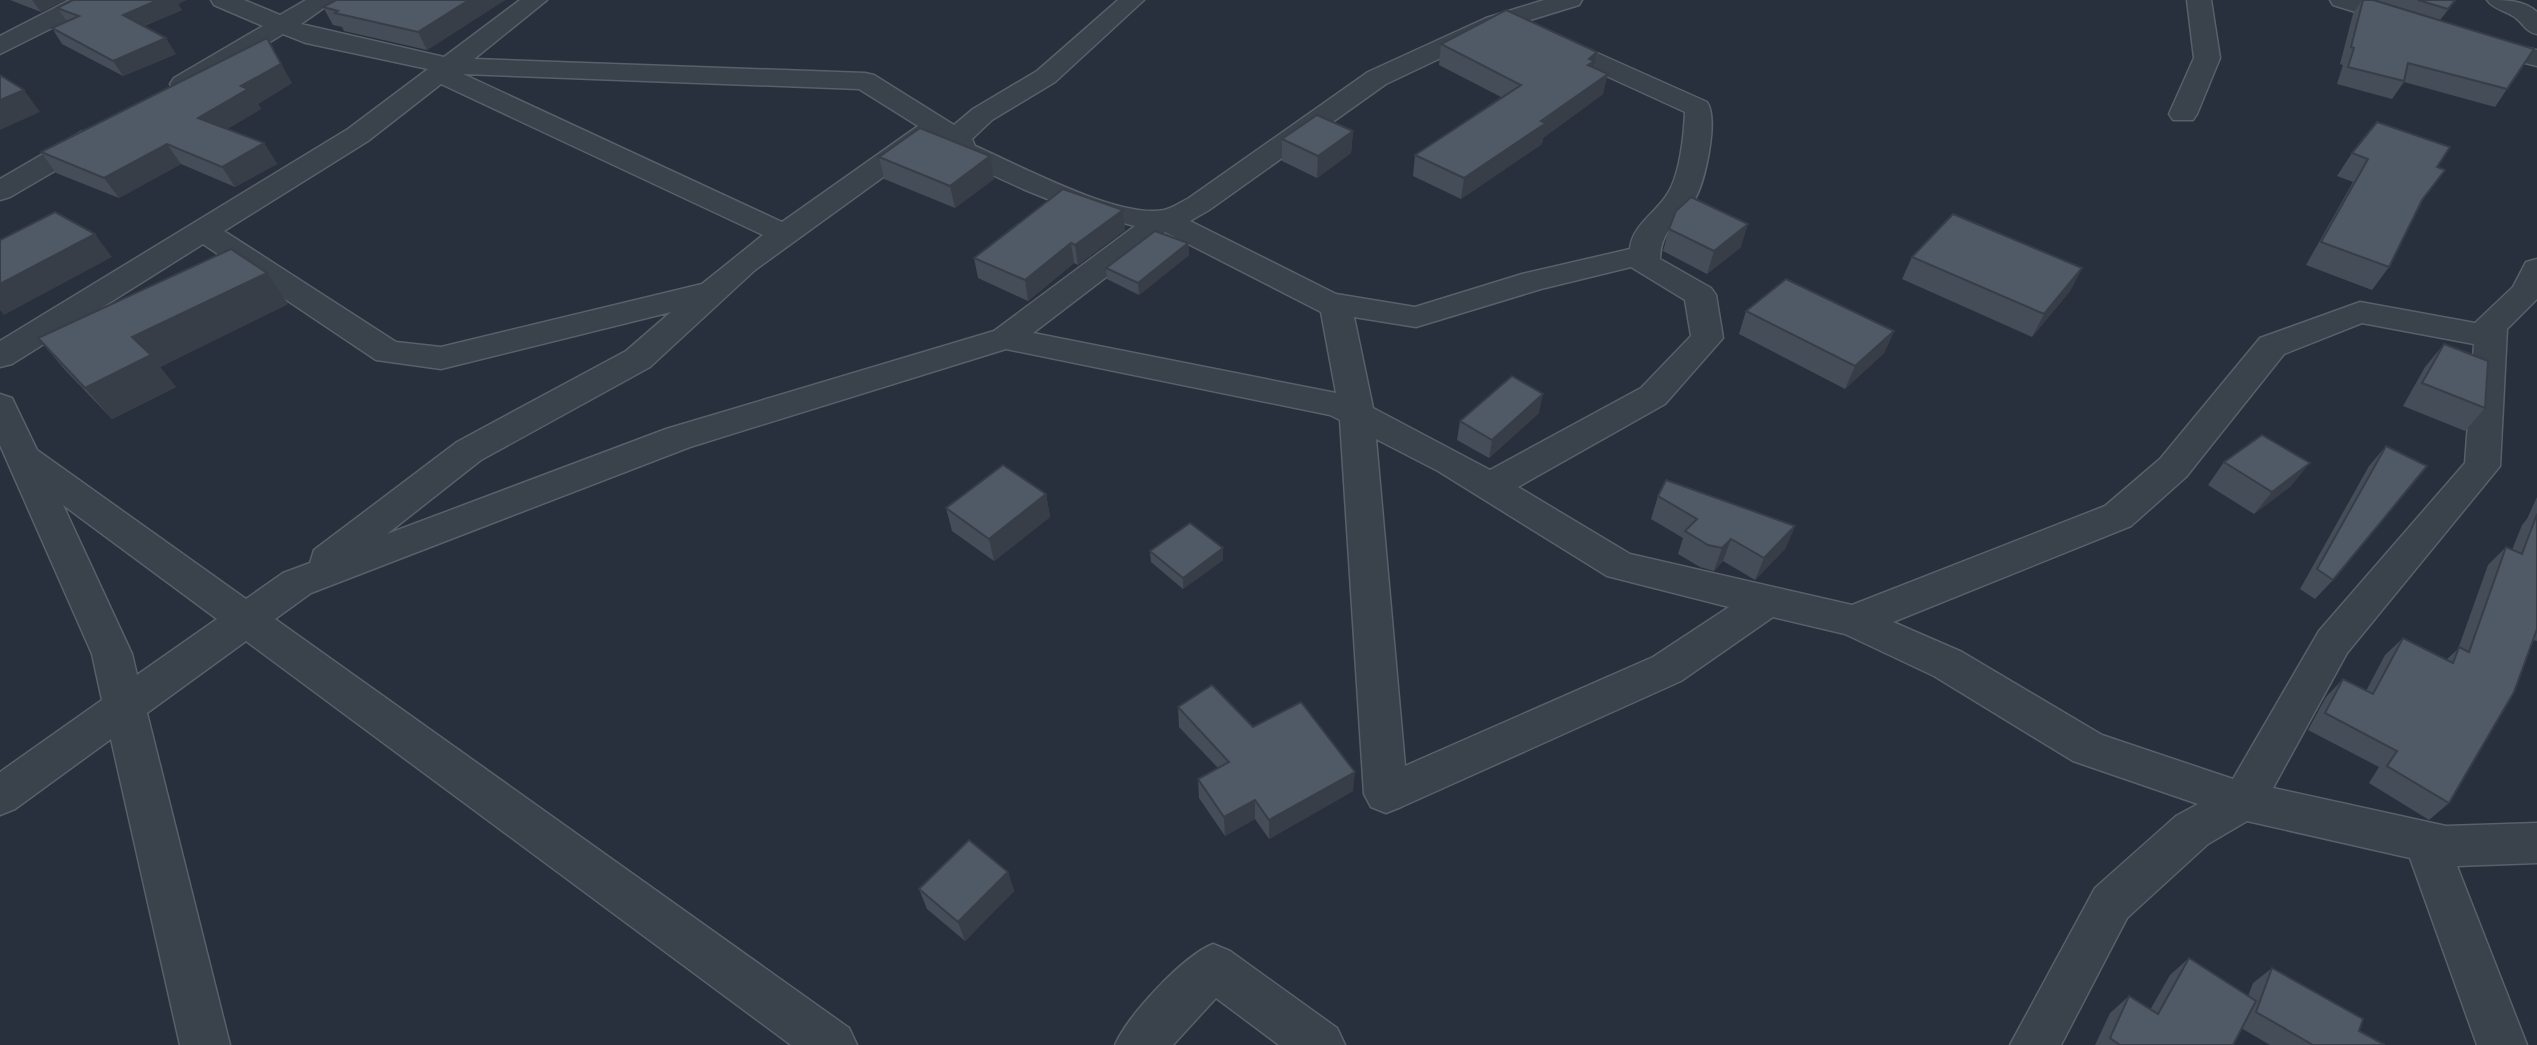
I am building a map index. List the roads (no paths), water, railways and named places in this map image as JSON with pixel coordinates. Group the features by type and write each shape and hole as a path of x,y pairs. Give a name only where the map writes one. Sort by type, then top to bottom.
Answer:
{"street":[{"path":"0,46 89,0"},
{"path":"222,0 306,35 444,69 784,234"},
{"path":"167,94 323,0"},
{"path":"0,356 358,135 536,0"},
{"path":"0,796 297,583 469,451 638,359 712,292 784,234 947,132 964,127 993,107 1032,86 1132,0"},
{"path":"2183,114 2207,58 2199,0"},
{"path":"2342,0 2435,30"},
{"path":"2499,0 2524,12 2537,27"},
{"path":"444,69 865,81 947,132 963,151 1091,205 1139,219 1163,219 1181,215 1199,204 1377,78 1505,20 1560,1"},
{"path":"1505,20 1698,108 1698,140 1682,196 1646,238 1645,263"},
{"path":"2460,38 2522,57 2537,58"},
{"path":"0,191 107,129"},
{"path":"1163,219 1336,307 1357,414 1386,794 1667,669 1768,601"},
{"path":"297,583 678,438 1004,338 1163,219"},
{"path":"203,230 388,352 428,357 441,358 712,292"},
{"path":"1327,303 1416,317 1533,281 1636,257 1700,295 1707,338 1653,396 1490,486"},
{"path":"1853,621 2118,516 2173,468 2272,346 2360,312 2483,335 2526,292 2537,269"},
{"path":"2035,1045 2111,903 2192,830 2243,801 2333,642 2482,466 2491,326"},
{"path":"1004,338 1339,405 1490,486 1620,566 1853,621 1948,664 2088,748 2243,801 2446,846 2537,842"},
{"path":"0,406 112,654 205,1045"},
{"path":"24,459 832,1045"},
{"path":"2426,842 2502,1045"},
{"path":"1140,1045 1213,967 1320,1045"}]}
